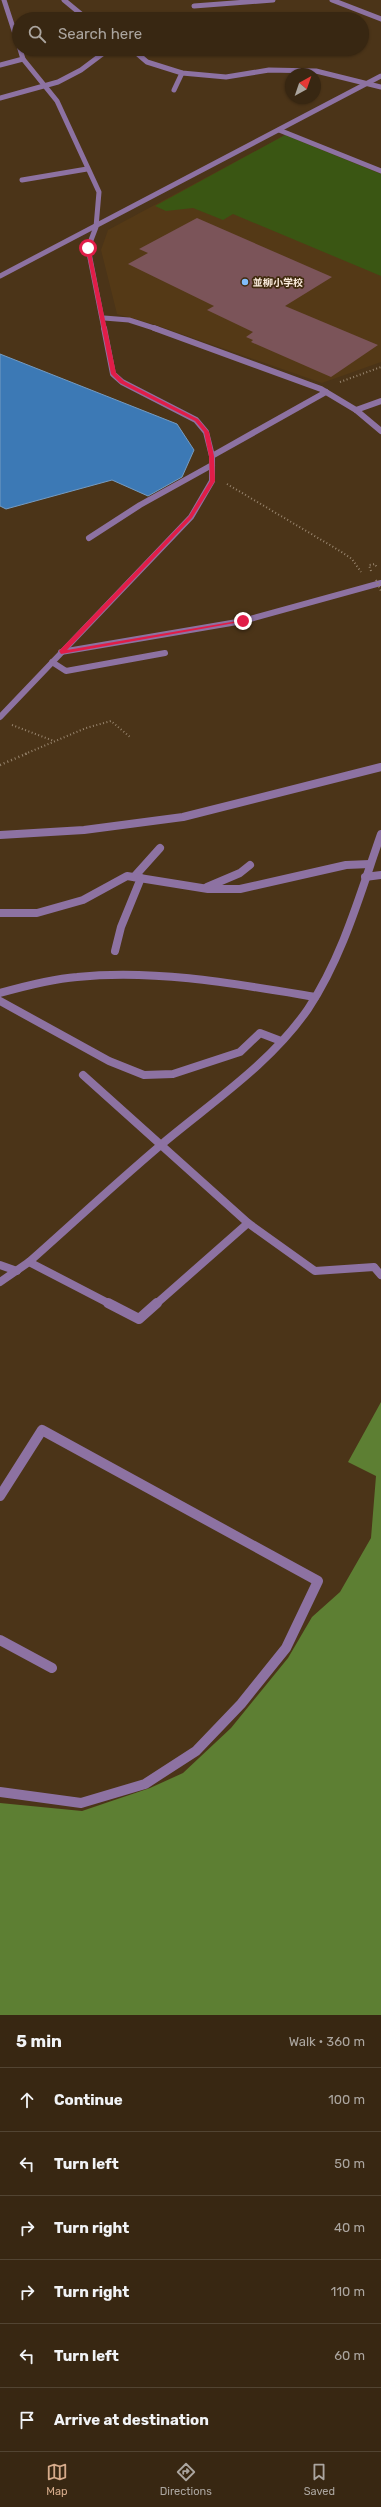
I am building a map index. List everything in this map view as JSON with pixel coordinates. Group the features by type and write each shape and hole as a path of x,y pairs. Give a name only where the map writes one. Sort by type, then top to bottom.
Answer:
{"street":[{"path":"64,0 79,12"},
{"path":"194,6 273,0"},
{"path":"332,0 363,12"},
{"path":"3,2 12,27"},
{"path":"369,14 381,19"},
{"path":"0,717 191,517 212,481 212,456 206,432 196,420 122,382 113,374 104,318 88,248 96,227 99,192 87,169 57,101 43,86 22,56"},
{"path":"0,98 58,82 81,70 100,56"},
{"path":"141,56 147,62 182,73 226,77 269,70 316,71 381,87"},
{"path":"0,65 23,59"},
{"path":"174,90 182,73"},
{"path":"0,276 96,227 381,76"},
{"path":"279,130 381,171"},
{"path":"22,180 87,169"},
{"path":"104,318 129,320 157,329 324,391 356,410 381,431"},
{"path":"212,456 324,391"},
{"path":"356,410 381,400"},
{"path":"89,538 140,505 212,465"},
{"path":"61,652 243,621 378,582"},
{"path":"52,662 66,671 165,653"},
{"path":"0,835 84,830 183,817 381,767"},
{"path":"0,1282 29,1262 161,1145 264,1058 295,1027 315,997 340,946 381,834"},
{"path":"115,951 121,927 138,878 160,848"},
{"path":"0,913 37,913 83,900 127,876 204,888 240,889 346,865 370,864"},
{"path":"204,888 240,873 250,865"},
{"path":"365,877 381,875"},
{"path":"0,993 28,983 111,975 192,980 315,997"},
{"path":"0,1001 109,1061 144,1075 173,1074 240,1052 260,1033 282,1041"},
{"path":"83,1075 248,1223 315,1271 374,1267 381,1276"},
{"path":"29,1262 139,1319 248,1223"},
{"path":"0,1265 17,1271"},
{"path":"0,1496 42,1430 318,1581 286,1648 241,1704 196,1751 145,1784 81,1803 0,1792"},
{"path":"0,1640 52,1668"}],"path":[{"path":"324,391 381,367"},
{"path":"220,480 340,551 352,559 363,575"},
{"path":"378,582 381,591"},
{"path":"0,765 111,721 130,738"},
{"path":"6,722 55,742"}],"shaded area":[{"name":"並柳小学校","path":"285,135 381,174 381,362 322,383 156,325 117,314 101,250 108,230"}],"green space":[{"path":"285,135 381,174 381,276 233,214 223,220 193,208 166,211 155,206"},
{"path":"381,1402 381,2015 0,2015 0,1803 82,1811 150,1788 183,1773 231,1728 288,1658 312,1617 340,1592 371,1538 376,1476 348,1462"}],"water":[{"path":"0,354 177,424 194,450 182,477 148,496 112,480 6,509 0,506"}],"building":[{"path":"197,218 332,277 285,306 378,345 331,377 251,342 253,340 246,337 253,332 207,310 214,306 128,264 148,253 139,249"}],"place":[{"name":"並柳小学校","path":"245,282"}],"route":[{"path":"88,248 95,286 104,318 113,374 122,382 196,420 206,432 212,456 212,481 191,517 61,652 122,644 243,621"}]}
